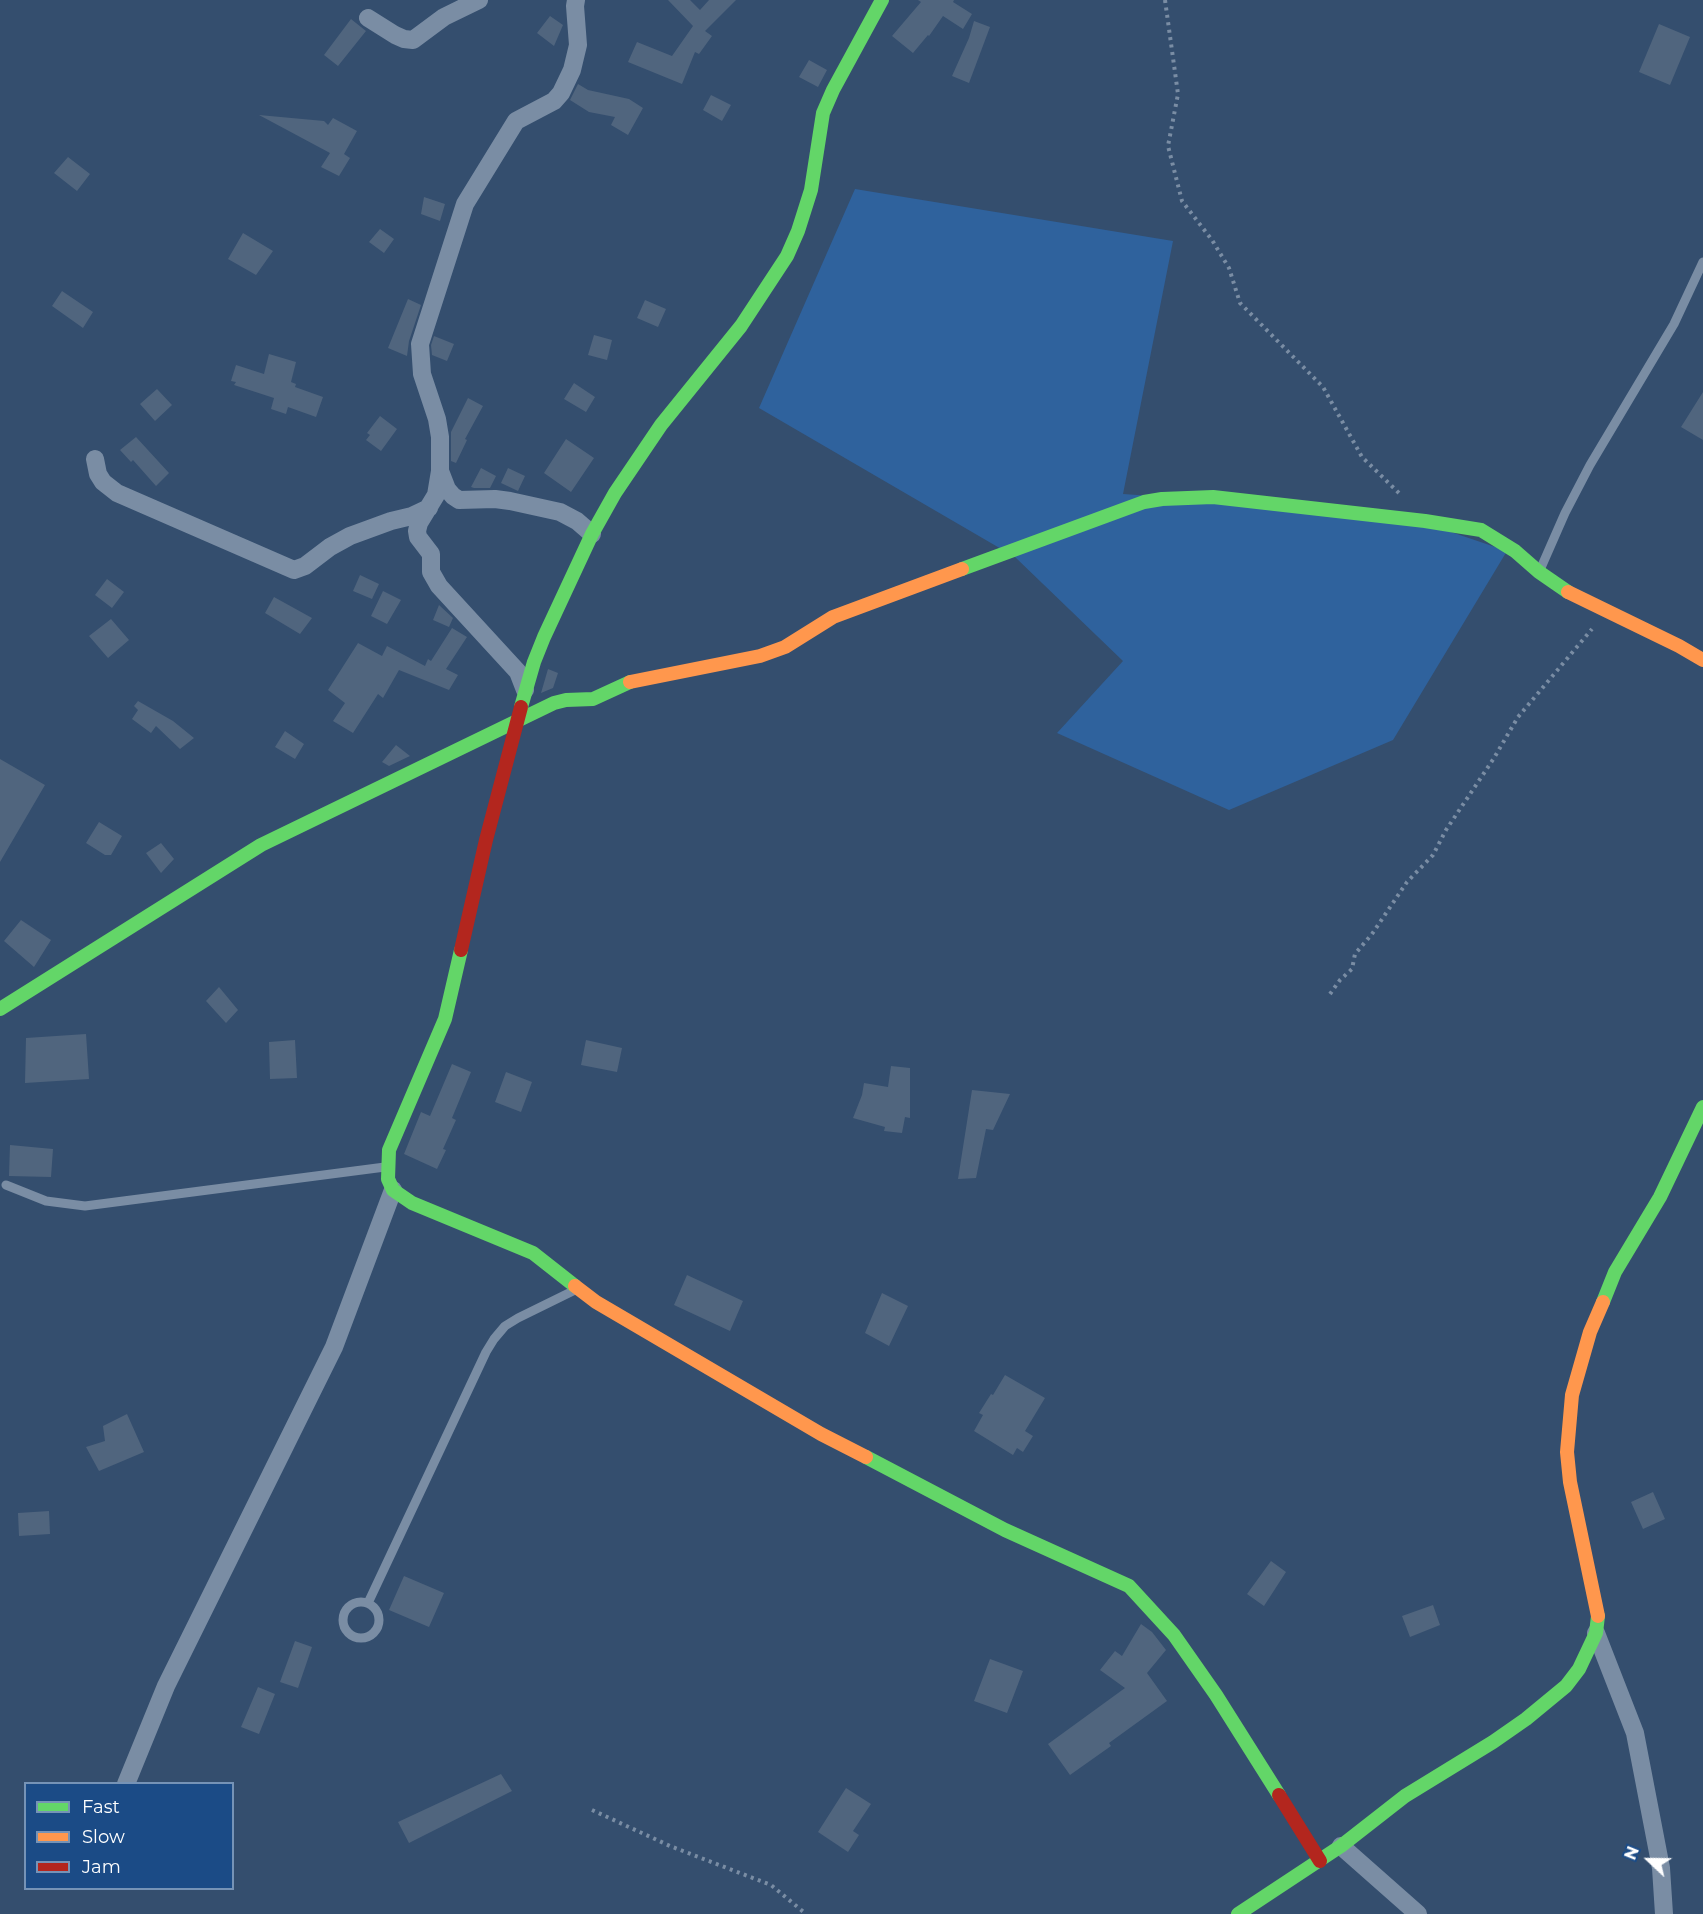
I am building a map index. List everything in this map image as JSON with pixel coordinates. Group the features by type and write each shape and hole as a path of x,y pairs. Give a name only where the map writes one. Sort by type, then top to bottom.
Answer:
{"street":[{"path":"368,18 395,35 404,39 412,39 418,37 444,16 479,0"},
{"path":"525,690 519,672 439,586 431,572 430,554 418,537 419,523 436,495 440,471 440,437 437,420 419,358 423,330 465,204 516,121 554,101 561,93 572,70 579,35 576,24 576,0"},
{"path":"127,1782 166,1686 334,1347 393,1190 387,1167 389,1150 445,1019 486,840 525,690 544,637 592,534 615,494 661,425 741,326 787,256 811,190 823,113 882,0"},
{"path":"94,459 103,482 117,493 294,570 305,566 330,547 350,536 371,527 412,516 430,507"},
{"path":"440,471 447,489 459,500 495,499 560,512 578,521 592,534"},
{"path":"0,1009 261,845 554,703 592,699 629,682 760,656 785,647 833,617 1144,502 1162,498 1213,497 1425,521 1481,530 1515,551 1539,572 1569,593 1703,660"},
{"path":"1238,1914 1341,1846 1385,1810 1526,1719 1566,1686 1588,1652 1596,1633 1598,1613 1570,1482 1567,1452 1572,1395 1590,1332 1615,1272 1660,1197 1703,1107"},
{"path":"393,1190 412,1203 533,1253 596,1302 821,1434 1005,1530 1129,1586 1174,1635 1216,1695 1320,1860"},
{"path":"1596,1633 1635,1733 1661,1868 1664,1914"},
{"path":"1341,1846 1418,1914"}],"lane":[{"path":"1539,572 1565,513 1590,465 1674,324 1703,262"},
{"path":"6,1185 46,1201 85,1206 387,1167"},
{"path":"368,1603 494,1339 505,1326 518,1318 577,1289"},
{"path":"361,1601 368,1603 378,1613 377,1627 367,1637 353,1636 344,1626 344,1612 354,1603 361,1601"}],"path":[{"path":"1165,0 1178,94 1168,146 1182,201 1212,240 1229,268 1240,303 1323,387 1362,457 1422,514 1425,521"},
{"path":"1330,994 1352,969 1355,954 1372,934 1407,882 1432,855 1518,717 1569,654 1591,632 1599,608"},
{"path":"592,1810 670,1845 771,1885 806,1914"}],"shaded area":[{"path":"855,189 1173,241 1123,494 1395,513 1507,551 1393,740 1229,810 1057,733 1123,661 1015,557 759,408"}],"building":[{"path":"668,0 690,0 700,10 709,0 736,0 705,31 712,36 699,54 695,52 682,84 628,62 637,42 672,56 693,26"},
{"path":"918,0 954,0 953,2 972,14 963,29 943,16 913,53 892,36 921,2"},
{"path":"550,16 563,25 554,46 537,33"},
{"path":"351,19 366,31 338,66 324,55"},
{"path":"974,21 990,27 969,83 952,76"},
{"path":"1659,24 1690,37 1670,85 1639,72"},
{"path":"809,60 827,70 818,87 799,77"},
{"path":"578,84 588,90 629,99 643,108 628,135 611,125 615,117 589,112 570,100"},
{"path":"711,95 731,105 722,121 703,110"},
{"path":"259,115 324,121 328,125 333,118 357,131 344,154 350,158 339,176 321,167 330,153"},
{"path":"68,157 90,174 77,191 54,173"},
{"path":"424,197 445,204 440,221 421,214"},
{"path":"380,229 394,239 384,253 369,242"},
{"path":"243,233 273,251 256,275 228,259"},
{"path":"62,291 93,312 83,328 52,306"},
{"path":"408,299 421,305 409,341 407,356 388,348"},
{"path":"645,300 666,309 658,327 637,318"},
{"path":"594,335 612,340 607,360 588,355"},
{"path":"434,336 454,344 447,361 432,355 431,345"},
{"path":"269,354 296,362 291,382 296,384 295,387 323,397 316,417 288,407 286,414 271,409 274,398 234,385 236,382 231,381 236,365 264,374"},
{"path":"574,383 595,397 586,412 564,399"},
{"path":"157,389 172,405 155,421 140,404"},
{"path":"1703,392 1703,440 1681,427"},
{"path":"468,398 483,406 465,439 467,440 456,463 451,461 451,432"},
{"path":"380,416 397,429 381,451 366,440 370,435 367,433"},
{"path":"136,437 169,473 156,486 133,460 131,462 120,450"},
{"path":"566,439 594,458 571,492 544,473"},
{"path":"481,468 496,476 490,488 471,487"},
{"path":"508,468 525,476 518,491 501,483"},
{"path":"360,575 379,584 372,599 353,591"},
{"path":"107,579 124,592 112,608 95,595"},
{"path":"383,591 401,600 387,624 371,616"},
{"path":"274,597 312,618 300,634 265,613"},
{"path":"439,605 453,618 449,627 433,620"},
{"path":"111,619 129,640 108,658 89,636"},
{"path":"452,628 467,637 446,669 458,675 449,690 399,670 383,698 378,694 353,733 333,721 345,703 328,690 358,643 382,656 387,646 425,666 428,659 431,661"},
{"path":"548,669 558,673 553,688 541,693"},
{"path":"138,701 173,721 194,738 180,749 156,726 151,733 132,719 138,710 134,706"},
{"path":"285,731 304,744 295,759 275,747"},
{"path":"396,745 410,756 389,766 382,762"},
{"path":"0,759 45,785 0,862"},
{"path":"99,822 122,836 111,855 105,855 86,843"},
{"path":"161,843 174,859 161,873 146,853"},
{"path":"21,920 51,940 34,967 4,941"},
{"path":"219,987 238,1010 226,1023 206,1001"},
{"path":"86,1034 89,1079 25,1083 26,1038"},
{"path":"295,1040 297,1078 270,1079 269,1042"},
{"path":"586,1040 622,1048 617,1072 581,1065"},
{"path":"452,1064 471,1072 452,1118 456,1120 437,1169 404,1154 421,1112 430,1116"},
{"path":"891,1066 910,1068 910,1118 905,1117 902,1133 884,1131 885,1127 853,1118 864,1083 888,1087"},
{"path":"506,1072 532,1082 521,1112 495,1102"},
{"path":"972,1090 1010,1094 993,1130 986,1129 976,1178 958,1179"},
{"path":"10,1145 53,1149 51,1177 9,1176"},
{"path":"687,1275 743,1301 730,1331 674,1305"},
{"path":"882,1293 908,1306 889,1346 865,1333"},
{"path":"1005,1375 1045,1398 1025,1431 1033,1436 1023,1452 1017,1448 1013,1455 974,1431 983,1415 979,1413"},
{"path":"127,1414 144,1452 99,1471 86,1447 105,1441 103,1426"},
{"path":"1653,1492 1665,1519 1643,1529 1631,1502"},
{"path":"49,1511 50,1534 19,1536 18,1513"},
{"path":"1271,1561 1286,1572 1264,1606 1247,1594"},
{"path":"404,1576 444,1593 429,1627 389,1610"},
{"path":"1433,1605 1440,1625 1410,1637 1402,1616"},
{"path":"1141,1624 1152,1632 1166,1650 1147,1673 1167,1701 1109,1743 1111,1746 1070,1775 1048,1744 1125,1688 1100,1670 1115,1651 1122,1656"},
{"path":"295,1641 312,1647 298,1688 280,1682"},
{"path":"990,1659 1023,1671 1007,1713 974,1701"},
{"path":"258,1687 275,1694 259,1734 241,1727"},
{"path":"501,1774 512,1791 409,1843 398,1822"},
{"path":"846,1788 871,1804 853,1831 859,1835 848,1852 818,1832"}],"traffic: fast":[{"path":"521,707 544,637 592,534 615,493 661,425 741,326 787,256 811,190 823,113 882,0"},
{"path":"962,569 1144,502 1213,497 1425,521 1481,530 1515,551 1539,572 1568,592"},
{"path":"0,1009 261,845 554,703 593,699 630,682"},
{"path":"461,950 445,1019 389,1150 388,1179 393,1190 412,1203 533,1253 575,1286"},
{"path":"1603,1302 1615,1272 1660,1197 1703,1107"},
{"path":"866,1457 1005,1530 1129,1586 1174,1635 1216,1695 1279,1795"},
{"path":"1238,1914 1341,1846 1405,1796 1493,1742 1526,1719 1566,1686 1579,1669 1596,1633 1598,1616"}],"traffic: slow":[{"path":"630,682 760,656 785,647 833,617 962,569"},
{"path":"1568,592 1703,660"},
{"path":"575,1286 596,1302 821,1434 866,1457"},
{"path":"1598,1616 1570,1482 1567,1452 1572,1395 1590,1332 1603,1302"}],"traffic: jam":[{"path":"461,950 486,840 521,707"},
{"path":"1279,1795 1320,1861"}]}
